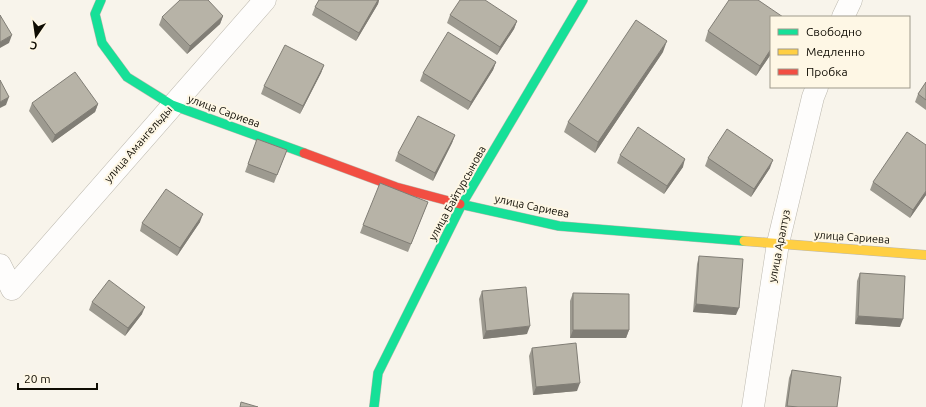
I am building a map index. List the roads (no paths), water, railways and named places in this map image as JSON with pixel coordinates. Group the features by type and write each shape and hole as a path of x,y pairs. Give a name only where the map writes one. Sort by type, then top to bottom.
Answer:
{"street":[{"name":"улица Сариева","path":"101,0 95,14 102,43 127,77 172,105 396,186 462,204 559,226 926,254"},
{"name":"улица Амангельды","path":"0,265 12,289 265,0"},
{"name":"улица Байтурсынова","path":"374,407 378,374 462,204 583,0"},
{"path":"843,16 851,0"},
{"name":"улица Аралтуз","path":"753,407 778,243 813,97 817,88"}]}
